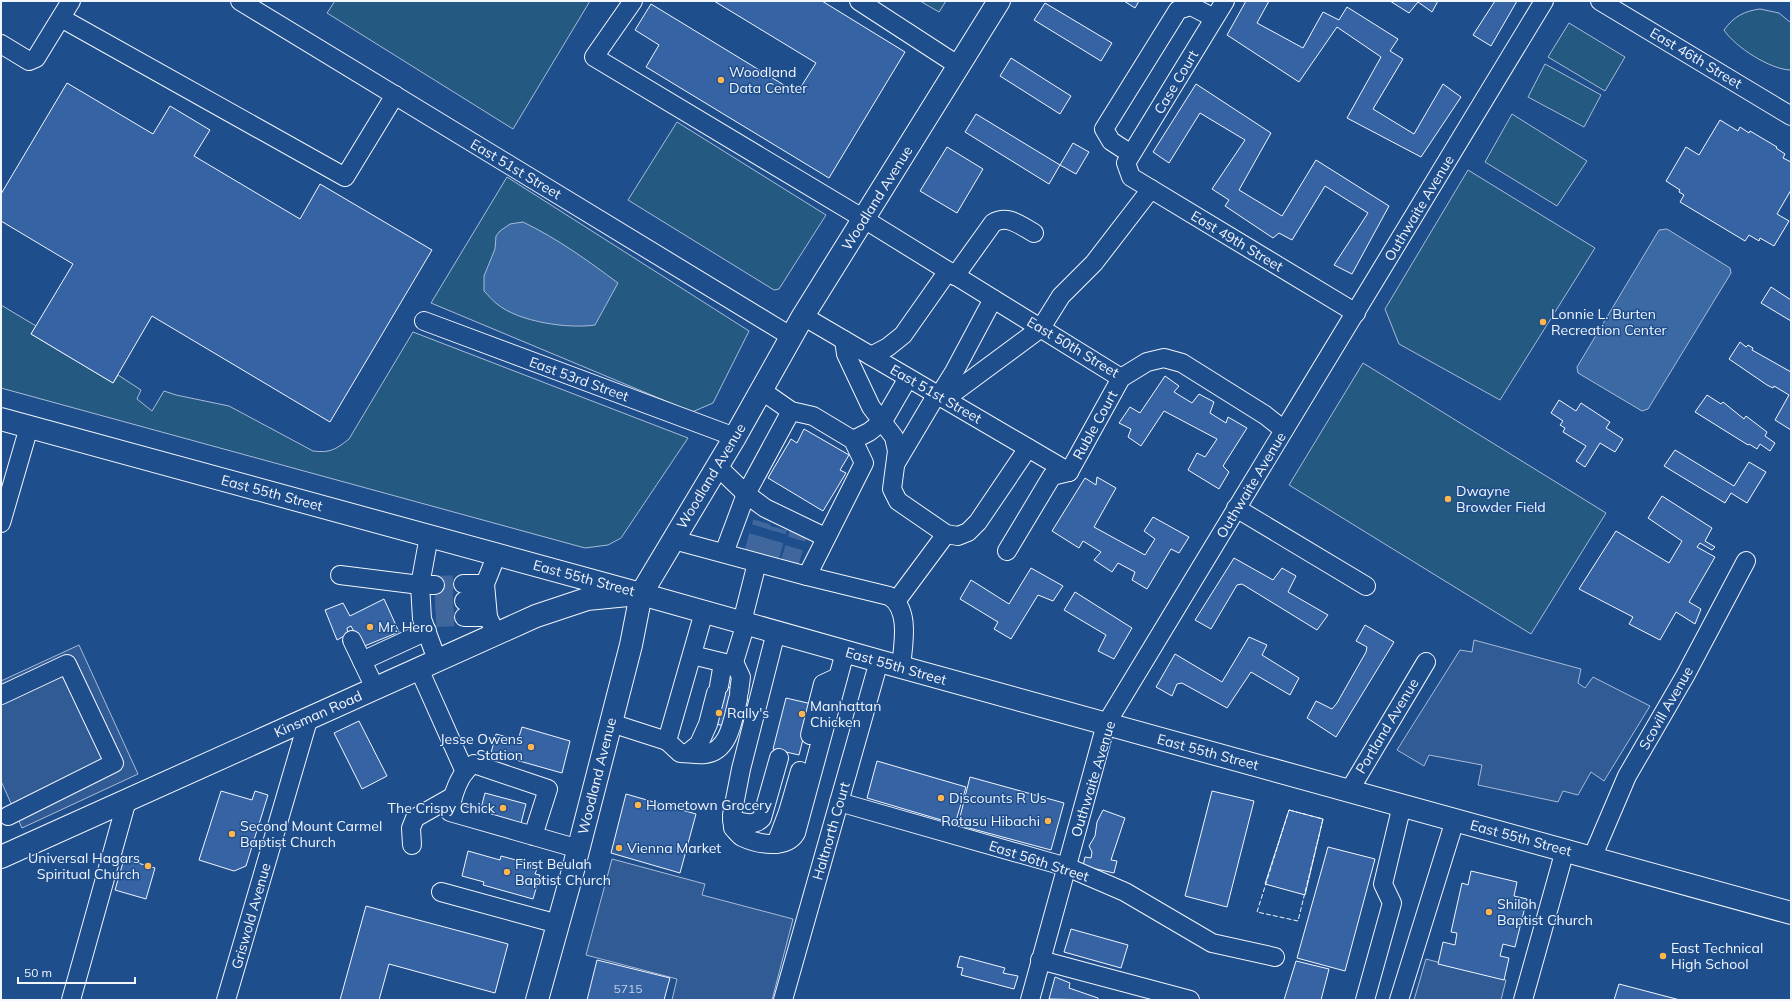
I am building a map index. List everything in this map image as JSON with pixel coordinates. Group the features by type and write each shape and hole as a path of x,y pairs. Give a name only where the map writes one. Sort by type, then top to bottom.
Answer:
{"main road":[{"name":"Woodland Avenue","path":"537,1000 579,849 631,645 641,594 735,437 803,316 1000,1"},
{"name":"East 55th Street","path":"1,419 497,554 845,652 1791,913"},
{"name":"Kinsman Road","path":"1,857 428,664 488,608 536,616 587,599 641,594"}],"street":[{"path":"1,44 30,61 36,58 71,1"},
{"name":"East 51st Street","path":"240,1 792,337"},
{"name":"East 50th Street","path":"633,1 594,57 864,219 1121,378 1147,362 1164,358 1182,363 1265,415 1284,430"},
{"path":"859,1 959,66"},
{"name":"Case Court","path":"1129,158 1225,1"},
{"name":"Outhwaite Avenue","path":"1030,1000 1106,724 1544,1"},
{"name":"East 46th Street","path":"1600,1 1791,116"},
{"path":"1129,158 1111,141 1104,130 1178,10 1191,6 1214,18"},
{"path":"61,18 346,177 395,95"},
{"name":"East 49th Street","path":"1129,158 1131,177 1356,313"},
{"path":"940,396 1041,328 1061,296 1094,263 1151,189"},
{"path":"872,356 888,347 903,335 952,273 993,223 998,219 1010,220 1034,233"},
{"path":"896,464 954,372 992,299"},
{"name":"East 51st Street","path":"803,316 1068,472"},
{"name":"East 53rd Street","path":"424,321 735,437"},
{"path":"844,340 846,354 871,407 894,437 897,451 896,464 892,477 892,489 898,501 946,534 958,536 968,532 978,522 1028,448"},
{"path":"853,440 869,432 883,421 908,378"},
{"name":"Ruble Court","path":"1068,472 1121,378"},
{"path":"761,390 791,411 813,416 853,440 864,463 806,576"},
{"path":"724,553 746,494 791,411"},
{"path":"1,523 29,427"},
{"path":"717,466 746,494 763,515 826,537"},
{"path":"1007,551 1052,476 1068,472"},
{"path":"1236,508 1366,586"},
{"path":"897,600 946,534"},
{"path":"429,536 428,664 465,772"},
{"path":"674,540 724,553 760,560 788,568 806,576 884,594 897,600 901,608 903,622 901,667"},
{"path":"488,608 497,554"},
{"path":"688,753 700,744 708,724 718,689 744,623 760,560"},
{"name":"Scovill Avenue","path":"1592,858 1627,776 1685,676 1746,561"},
{"path":"340,575 428,606"},
{"path":"488,608 464,600 488,608"},
{"path":"362,661 428,606"},
{"path":"667,741 704,612"},
{"path":"776,632 741,769 732,820 733,828 741,837 763,843 776,844 793,839 796,834 845,652"},
{"path":"352,640 375,688"},
{"path":"611,723 667,741 680,753 705,754 716,751 730,732 741,677 729,662 692,655"},
{"name":"Haltnorth Court","path":"783,1000 879,661"},
{"name":"Portland Avenue","path":"1349,791 1426,662"},
{"path":"1,695 67,664 114,763 8,816"},
{"name":"Griswold Avenue","path":"226,1000 309,717"},
{"path":"732,820 751,824 758,822 762,818 779,758"},
{"path":"533,836 548,789 474,764 465,772 452,797 450,812 533,836 579,849"},
{"path":"412,845 411,828 415,818 452,797"},
{"path":"72,1000 127,800"},
{"name":"East 56th Street","path":"838,802 1067,867 1125,892 1212,943 1275,957"},
{"path":"1365,1000 1392,904 1383,884 1402,805"},
{"path":"1399,1000 1455,820"},
{"path":"1523,1000 1565,850"},
{"path":"441,892 558,924"},
{"path":"1040,960 1190,1000"}],"shaded area":[{"path":"335,1 590,1 513,129 327,13"},
{"path":"920,1 946,1 939,12"},
{"path":"1760,9 1779,13 1791,23 1791,70 1783,69 1764,62 1736,43 1724,30 1740,15 1749,11"},
{"path":"1569,23 1625,57 1605,91 1548,57"},
{"path":"1545,64 1601,95 1584,127 1528,97"},
{"path":"1512,114 1587,161 1557,206 1485,162"},
{"path":"677,122 826,215 779,289 774,290 628,200"},
{"path":"1468,170 1595,248 1500,400 1399,344 1385,309"},
{"path":"507,177 749,331 713,403 692,412 431,303"},
{"path":"523,222 584,258 618,283 595,325 558,325 531,320 506,310 484,291 484,276 495,249 496,236 510,224"},
{"path":"1667,229 1730,268 1731,273 1648,409 1642,411 1578,373 1577,367 1659,230"},
{"path":"1,305 36,326 31,334 113,383 118,375 141,390 137,399 152,411 164,391 229,406 313,451 324,452 332,450 349,439 413,332 688,438 621,538 608,545 585,548 1,388"},
{"name":"Dwayne Browder Field","path":"1363,363 1606,513 1531,634 1289,485"},
{"path":"1474,640 1581,669 1578,683 1585,688 1593,677 1650,706 1604,781 1591,772 1578,795 1563,791 1558,802 1478,785 1482,765 1429,755 1424,766 1397,750 1460,650 1472,652"},
{"path":"79,645 138,774 22,828 1,781 1,681"},
{"path":"612,859 705,884 702,895 793,919 772,1000 672,1000 677,979 586,955"},
{"path":"1426,959 1506,980 1501,1000 1414,1000"}],"building":[{"name":"Woodland Data Center","path":"714,1 822,1 905,52 829,178 646,67 659,45 635,30 651,4 797,93 816,63"},
{"path":"1124,1 1139,1 1135,8"},
{"path":"1246,1 1269,1 1257,23 1303,48 1323,12 1339,20 1347,7 1398,39 1390,51 1403,59 1373,109 1414,134 1443,84 1461,97 1421,157 1347,118 1381,57 1337,27 1299,82 1227,35"},
{"path":"1390,1 1438,1 1432,12 1418,2 1409,13"},
{"path":"1495,1 1517,1 1491,46 1473,35"},
{"path":"1045,3 1112,43 1101,61 1034,20"},
{"path":"1011,58 1071,96 1060,114 1000,76"},
{"path":"67,83 153,134 170,106 210,130 194,156 300,219 320,184 432,250 330,422 152,316 113,383 31,334 73,264 1,221 1,194"},
{"path":"1196,84 1271,133 1239,190 1282,216 1316,160 1389,206 1352,274 1334,265 1368,213 1325,186 1292,240 1279,233 1273,238 1225,206 1229,200 1212,189 1245,140 1200,113 1169,163 1153,152"},
{"path":"976,114 1060,165 1049,184 965,132"},
{"path":"1720,120 1738,131 1740,127 1749,133 1750,131 1777,147 1776,148 1785,154 1783,158 1791,162 1791,190 1777,214 1789,221 1774,246 1760,238 1759,241 1749,235 1745,241 1680,202 1684,195 1679,192 1680,190 1666,181 1686,147 1699,155"},
{"path":"1073,143 1089,152 1076,174 1060,165"},
{"path":"947,147 983,169 957,213 920,191"},
{"path":"1771,287 1791,300 1791,321 1761,303"},
{"path":"1740,342 1746,347 1748,345 1753,348 1752,350 1791,372 1791,430 1775,420 1789,395 1774,386 1773,388 1767,385 1729,359"},
{"path":"1165,376 1179,386 1174,392 1192,403 1199,394 1214,402 1210,413 1226,423 1228,417 1247,428 1223,466 1229,472 1219,489 1188,470 1197,453 1205,457 1217,439 1164,411 1141,446 1128,437 1131,429 1119,423 1130,407 1140,413"},
{"path":"1707,395 1721,404 1723,402 1744,419 1746,416 1767,432 1765,436 1775,443 1770,451 1760,444 1757,449 1749,444 1748,445 1695,412"},
{"path":"1559,400 1576,411 1581,403 1610,422 1606,428 1623,439 1615,452 1600,443 1585,467 1576,461 1586,446 1563,432 1565,428 1560,425 1563,421 1551,413"},
{"path":"804,429 849,455 840,470 846,473 823,511 768,478 791,439 797,443"},
{"path":"1675,450 1734,486 1749,462 1766,472 1747,503 1731,493 1725,503 1664,466"},
{"path":"1097,477 1116,488 1094,527 1145,555 1155,539 1144,531 1153,517 1189,537 1179,553 1171,549 1147,589 1132,580 1135,572 1118,563 1112,572 1094,560 1101,552 1083,541 1079,548 1052,531 1085,478 1096,485"},
{"path":"1662,496 1712,528 1705,541 1715,547 1712,550 1700,543 1697,547 1715,557 1689,602 1701,609 1695,624 1676,612 1660,640 1629,624 1633,617 1579,589 1616,531 1669,563 1682,541 1648,518"},
{"path":"1234,558 1273,580 1282,568 1296,576 1288,592 1328,615 1317,630 1242,584 1237,585 1211,629 1195,620"},
{"path":"1031,568 1063,586 1053,601 1038,595 1011,639 994,629 998,622 960,599 971,580 1009,604"},
{"path":"1075,592 1132,628 1114,659 1098,651 1106,635 1064,610"},
{"path":"384,599 399,632 362,647 351,626 347,628 348,634 337,640 325,610 343,603 350,616"},
{"path":"1365,625 1394,642 1336,737 1307,718 1316,701 1332,709 1337,703 1366,652 1367,647 1356,641"},
{"path":"1249,637 1267,645 1262,655 1299,678 1290,695 1251,672 1227,708 1182,683 1177,684 1172,696 1156,687 1175,654 1222,682"},
{"path":"725,686 737,690 726,727 714,723"},
{"path":"786,698 812,704 799,755 773,749"},
{"path":"359,721 387,776 362,789 334,733"},
{"name":"Jesse Owens Station","path":"522,727 570,741 562,773 491,753 496,734 518,740"},
{"path":"877,761 966,787 955,824 867,798"},
{"path":"970,777 1064,803 1051,850 958,825"},
{"path":"221,791 252,800 255,791 268,795 246,866 234,871 199,860"},
{"path":"1212,791 1254,801 1227,907 1185,896"},
{"name":"The Crispy Chick","path":"485,793 526,804 521,823 480,812"},
{"path":"626,794 696,814 680,873 611,853"},
{"path":"1103,810 1125,818 1111,860 1117,861 1114,873 1083,866 1085,857 1091,858 1092,852 1089,846 1095,836 1097,822"},
{"path":"1289,810 1323,819 1305,895 1265,884"},
{"path":"1328,847 1375,859 1345,971 1297,958"},
{"path":"468,851 500,860 501,856 531,864 530,868 537,869 535,874 540,875 533,899 483,885 484,882 462,876"},
{"path":"124,859 155,868 146,899 115,890"},
{"path":"1471,871 1517,882 1514,896 1527,899 1515,947 1503,944 1500,956 1509,958 1504,980 1438,964 1443,942 1455,945 1457,933 1451,932 1462,883 1468,885"},
{"path":"366,906 508,944 495,993 389,964 379,1000 340,1000"},
{"path":"1071,929 1128,945 1121,968 1064,952"},
{"path":"960,956 1005,968 1003,973 1018,976 1014,989 961,975 963,968 957,967"},
{"path":"597,960 670,978 664,1000 587,1000"},
{"path":"1296,961 1329,969 1321,1000 1284,1000"},
{"path":"1055,977 1070,983 1069,988 1098,998 1098,1000 1049,999"},
{"path":"1619,984 1680,1000 1614,1000"}],"tunnel":[{"path":"753,553 762,522"},
{"path":"770,558 778,528"},
{"path":"789,565 799,531"},
{"path":"435,585 463,584"},
{"path":"435,602 464,601"},
{"path":"436,618 464,617"}],"fence":[{"path":"1289,810 1323,819 1298,921 1257,912 1289,810"}],"place":[{"name":"Woodland Data Center","path":"721,80"},
{"name":"Lonnie L. Burten Recreation Center","path":"1543,322"},
{"name":"Dwayne Browder Field","path":"1448,499"},
{"name":"Mr. Hero","path":"370,627"},
{"name":"Rally's","path":"719,713"},
{"name":"Manhattan Chicken","path":"802,714"},
{"name":"Jesse Owens Station","path":"531,747"},
{"name":"Discounts R Us","path":"941,798"},
{"name":"Hometown Grocery","path":"638,805"},
{"name":"The Crispy Chick","path":"503,808"},
{"name":"Rotasu Hibachi","path":"1048,821"},
{"name":"Second Mount Carmel Baptist Church","path":"232,834"},
{"name":"Vienna Market","path":"619,848"},
{"name":"Universal Hagars Spiritual Church","path":"148,866"},
{"name":"First Beulah Baptist Church","path":"507,872"},
{"name":"Shiloh Baptist Church","path":"1489,912"},
{"name":"East Technical High School","path":"1663,956"}]}
